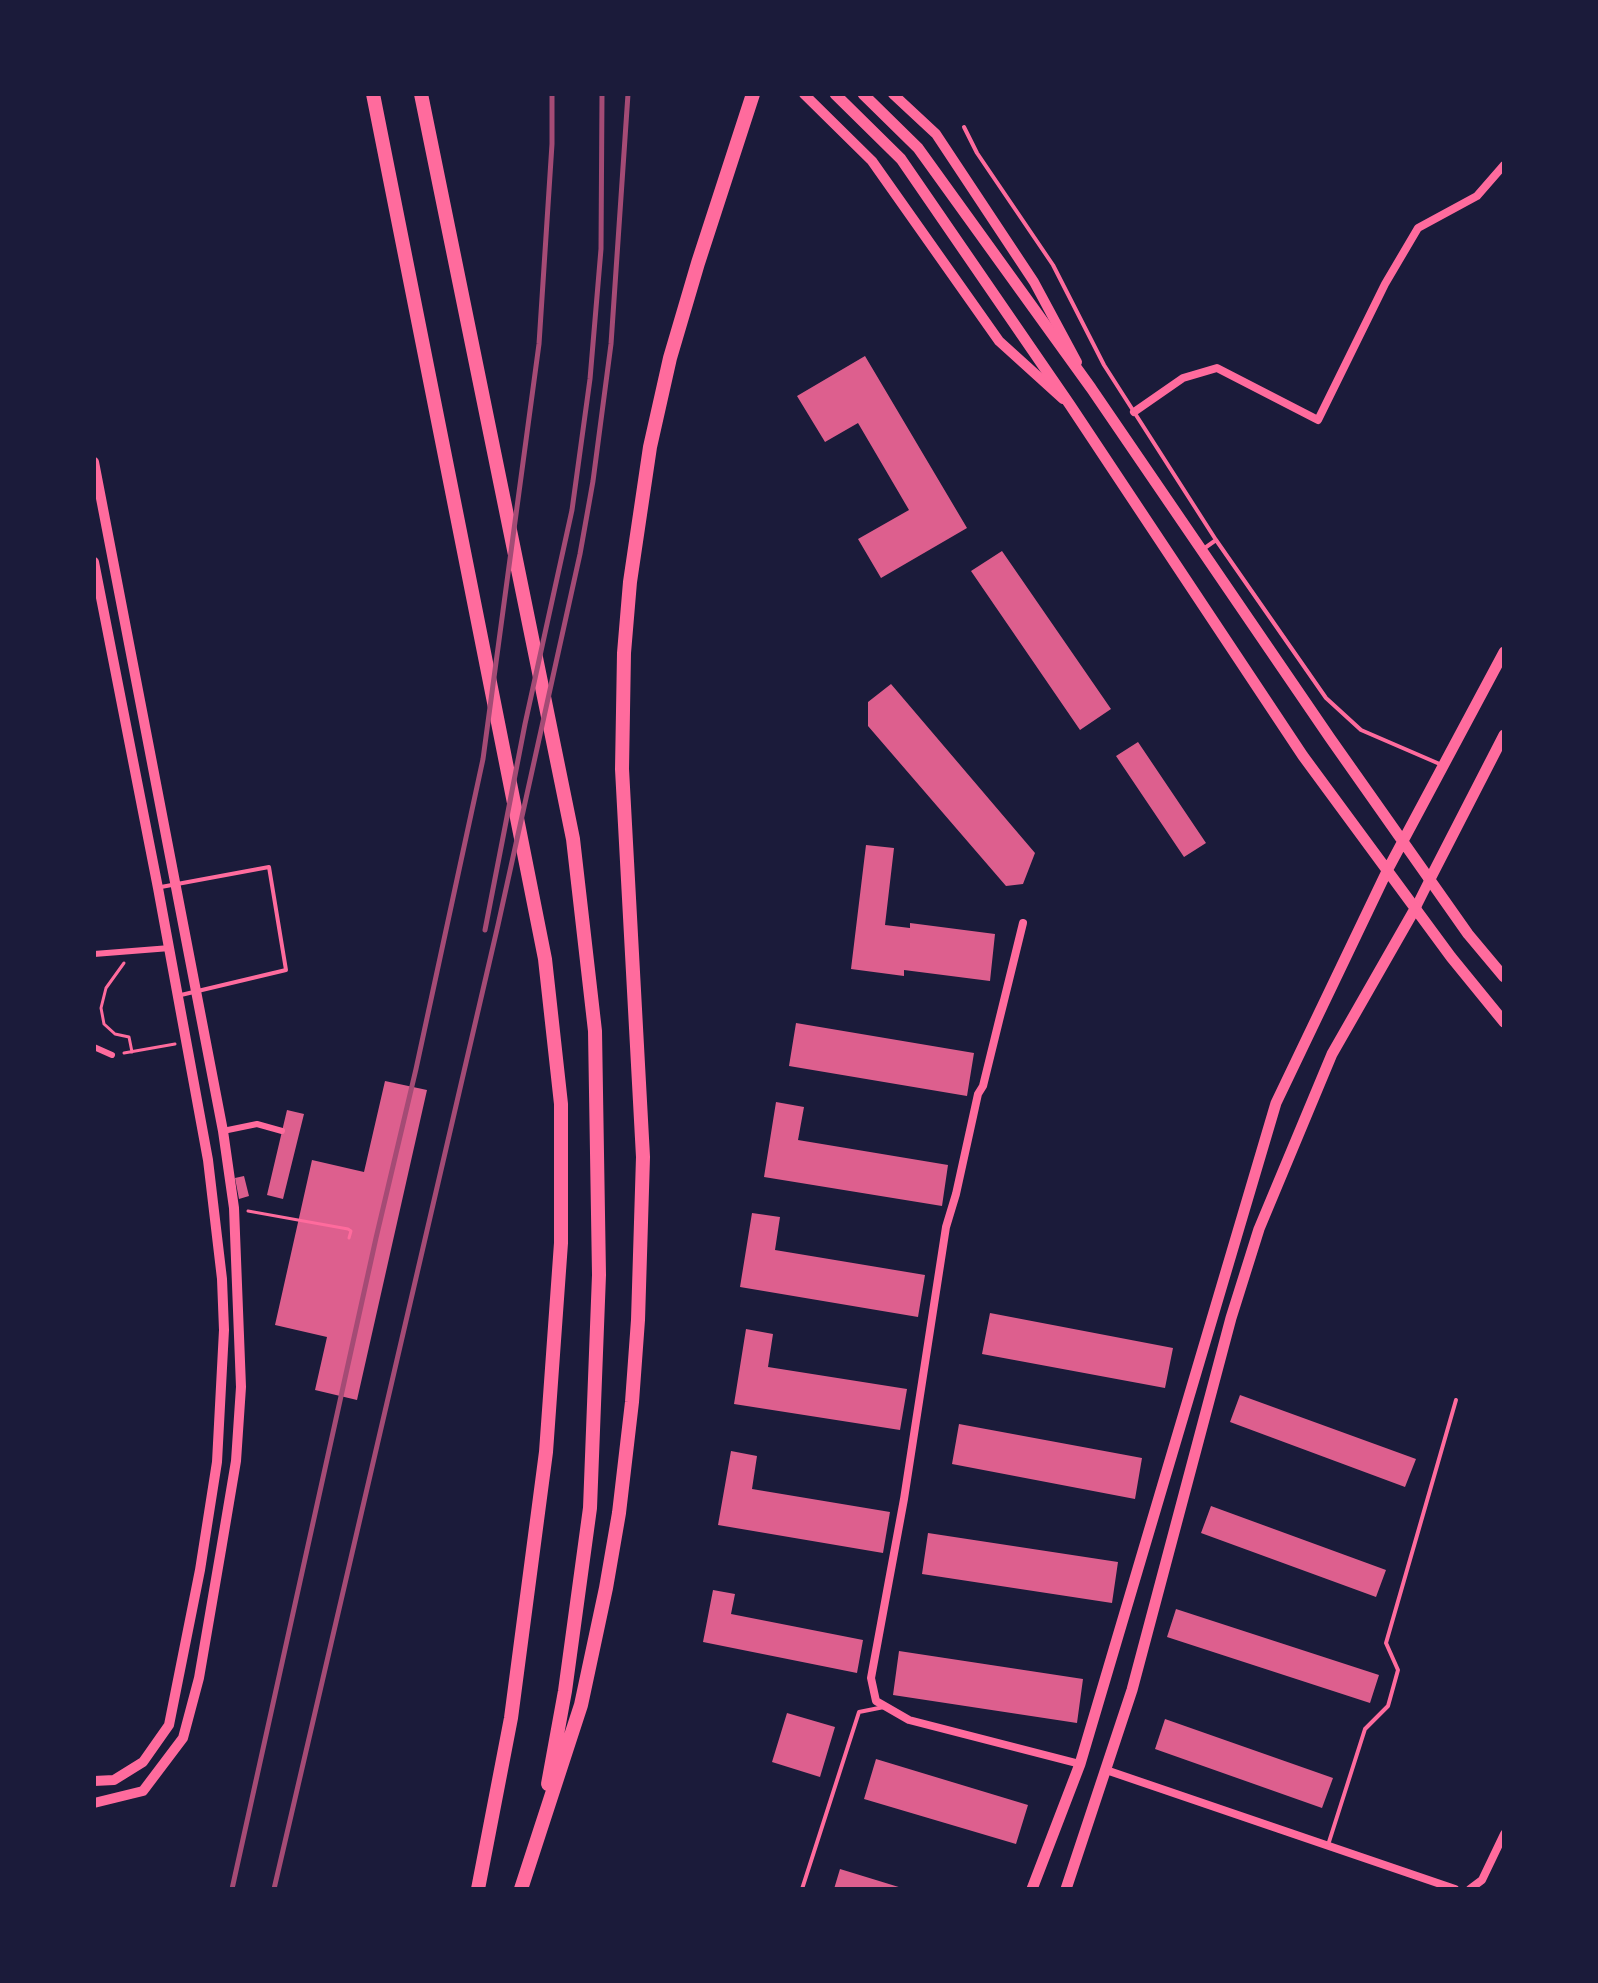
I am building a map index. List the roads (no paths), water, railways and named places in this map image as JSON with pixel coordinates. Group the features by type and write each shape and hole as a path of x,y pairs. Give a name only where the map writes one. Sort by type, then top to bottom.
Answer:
{"highway":[{"path":"373,94 545,959 561,1104 561,1243 546,1452 511,1718 478,1889"},
{"path":"421,94 573,839 595,1031 599,1275 590,1508 582,1585 556,1750 521,1889"},
{"path":"521,1889 581,1705 619,1513 633,1388 643,1157 622,769 624,653 630,582 650,447 670,358 753,94"}],"main road":[{"path":"835,94 901,159 1070,405 1303,756 1451,957 1504,1022"},
{"path":"863,94 918,148 1091,388 1200,551 1468,934 1504,977"},
{"path":"1032,1889 1080,1764 1276,1103 1388,869 1504,652"},
{"path":"1430,879 1504,735"},
{"path":"1066,1889 1132,1690 1231,1318 1259,1229 1332,1054 1416,907"}],"street":[{"path":"804,94 872,161 999,341 1070,405"},
{"path":"893,94 936,134 1034,282 1091,388"},
{"path":"1134,412 1183,378 1217,368 1318,420 1385,284 1418,228 1477,196 1504,165"},
{"path":"94,462 223,1131 234,1208 241,1361 239,1435 199,1678 183,1738 143,1791 94,1803"},
{"path":"94,562 208,1160 222,1279 222,1390 217,1462 200,1570 169,1725 143,1762 114,1780 94,1781"},
{"path":"1416,907 1430,879"},
{"path":"1023,923 946,1227 904,1499 871,1678 876,1701 909,1720 1080,1764"},
{"path":"94,954 170,948"},
{"path":"94,1047 112,1055"},
{"path":"223,1131 257,1124 282,1131"},
{"path":"1106,1770 1455,1889"},
{"path":"1470,1889 1482,1880 1504,1834"}],"lane":[{"path":"964,127 977,153 1053,265 1104,365 1216,540 1326,698 1361,730 1444,766"},
{"path":"1200,551 1216,540"},
{"path":"158,888 269,867 286,970 178,996"},
{"path":"1328,1845 1365,1729 1388,1706 1398,1670 1386,1643 1456,1400"},
{"path":"802,1889 859,1712 887,1707"}],"railway":[{"path":"232,1889 483,759 539,344 552,144 552,94"},
{"path":"485,930 525,724 572,510 590,379 601,249 602,94"},
{"path":"274,1889 498,925 580,554 611,344 628,94"}]}
